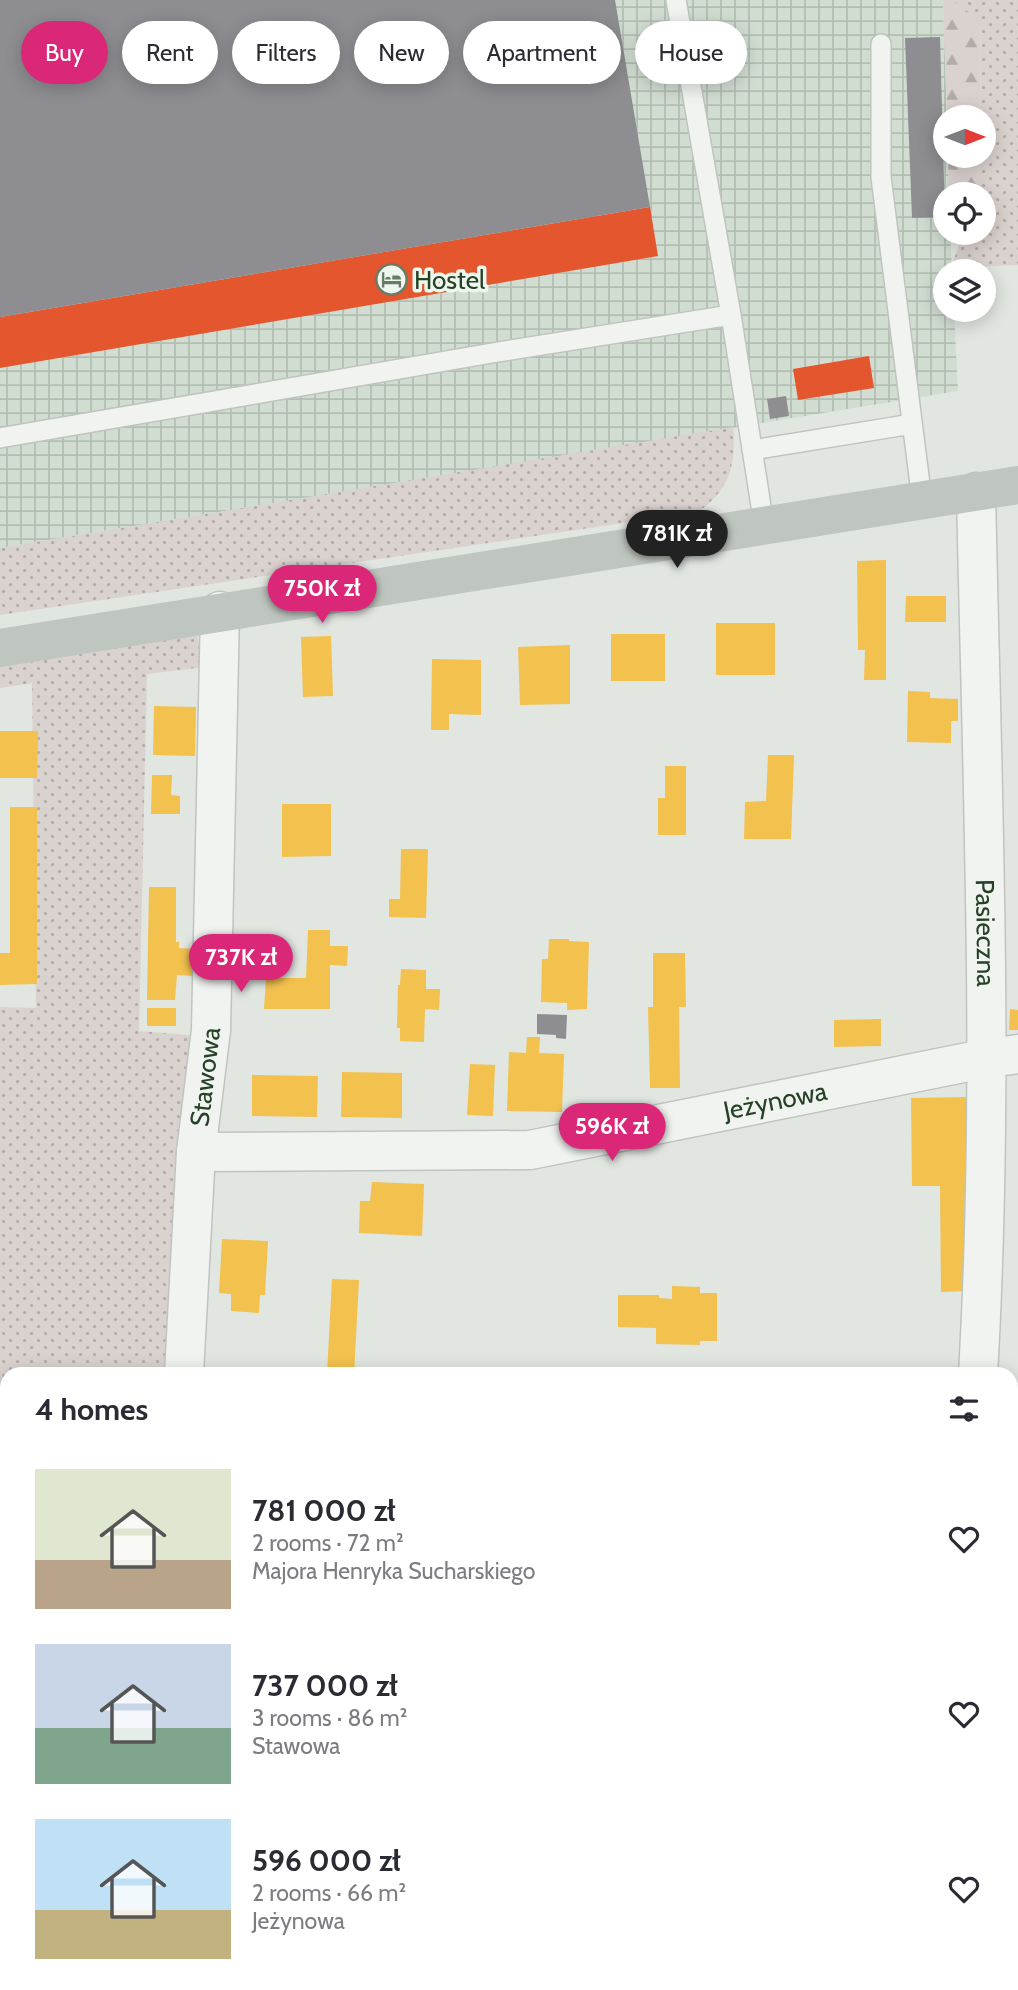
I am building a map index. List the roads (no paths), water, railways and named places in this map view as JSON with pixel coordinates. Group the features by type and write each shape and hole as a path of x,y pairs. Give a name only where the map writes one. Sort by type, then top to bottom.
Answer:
{"street":[{"path":"0,648 1018,485"},
{"name":"Pasieczna","path":"976,492 1003,1056 985,1251 978,1367"},
{"name":"Stawowa","path":"184,1367 196,1152 211,1030 219,611"},
{"name":"Jeżynowa","path":"196,1152 530,1150 1003,1056"}],"lane":[{"path":"676,0 731,315 764,525"},
{"path":"881,44 881,177 922,500"},
{"path":"0,438 478,355 731,315"},
{"path":"751,450 912,424"}],"place":[{"name":"Hostel","path":"391,280"}]}
